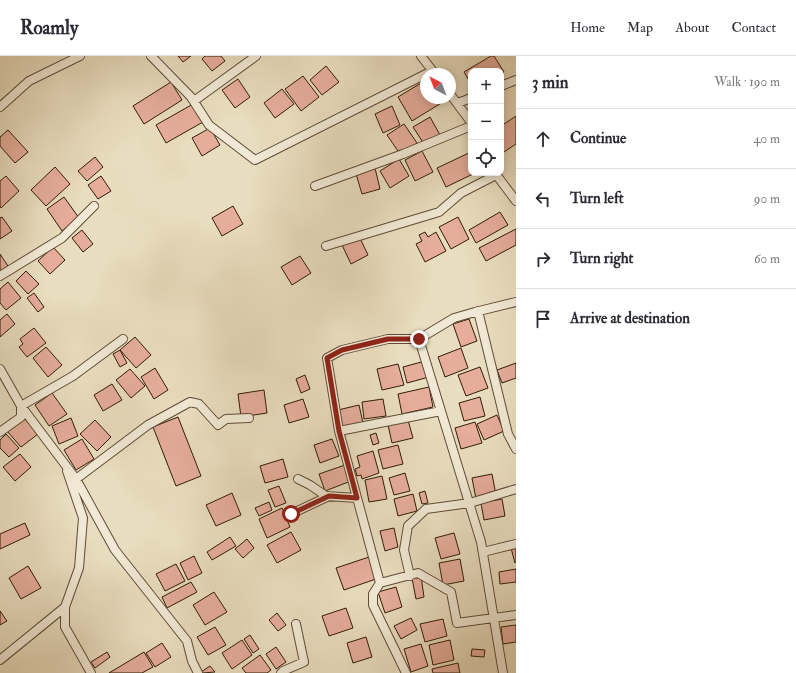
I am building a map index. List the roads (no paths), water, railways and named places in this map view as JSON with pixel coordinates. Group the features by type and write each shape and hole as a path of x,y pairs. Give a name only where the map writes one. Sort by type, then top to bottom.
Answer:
{"street":[{"path":"0,107 28,81 80,56"},
{"path":"151,56 191,97 209,125 254,160 420,78"},
{"path":"194,101 256,56"},
{"path":"421,56 427,68"},
{"path":"504,85 516,80"},
{"path":"458,104 468,99"},
{"path":"456,102 468,118"},
{"path":"315,186 403,154 468,127"},
{"path":"326,246 439,212 461,193 492,176"},
{"path":"497,176 516,201"},
{"path":"0,276 62,238 94,206"},
{"path":"380,583 339,431 327,358 342,350 388,339 419,339 454,318 516,302"},
{"path":"478,311 508,434 516,449"},
{"path":"21,406 73,376 123,339"},
{"path":"419,339 481,542 503,673"},
{"path":"0,369 21,406 76,479 115,550 187,641 192,661 198,673"},
{"path":"76,479 148,425 190,402 199,404 218,425 226,419 249,418"},
{"path":"0,432 21,417 21,406"},
{"path":"339,431 441,411"},
{"path":"64,464 83,518 79,568 65,607 65,627 91,673"},
{"path":"298,479 326,496 357,498"},
{"path":"410,576 404,550 408,526 426,509 470,503 516,489"},
{"path":"291,514 329,496"},
{"path":"483,552 516,544"},
{"path":"406,673 373,605 373,594 380,583 418,573 451,592 457,623 516,615"},
{"path":"0,660 65,607"},
{"path":"281,673 283,670 304,662 296,624"}]}
